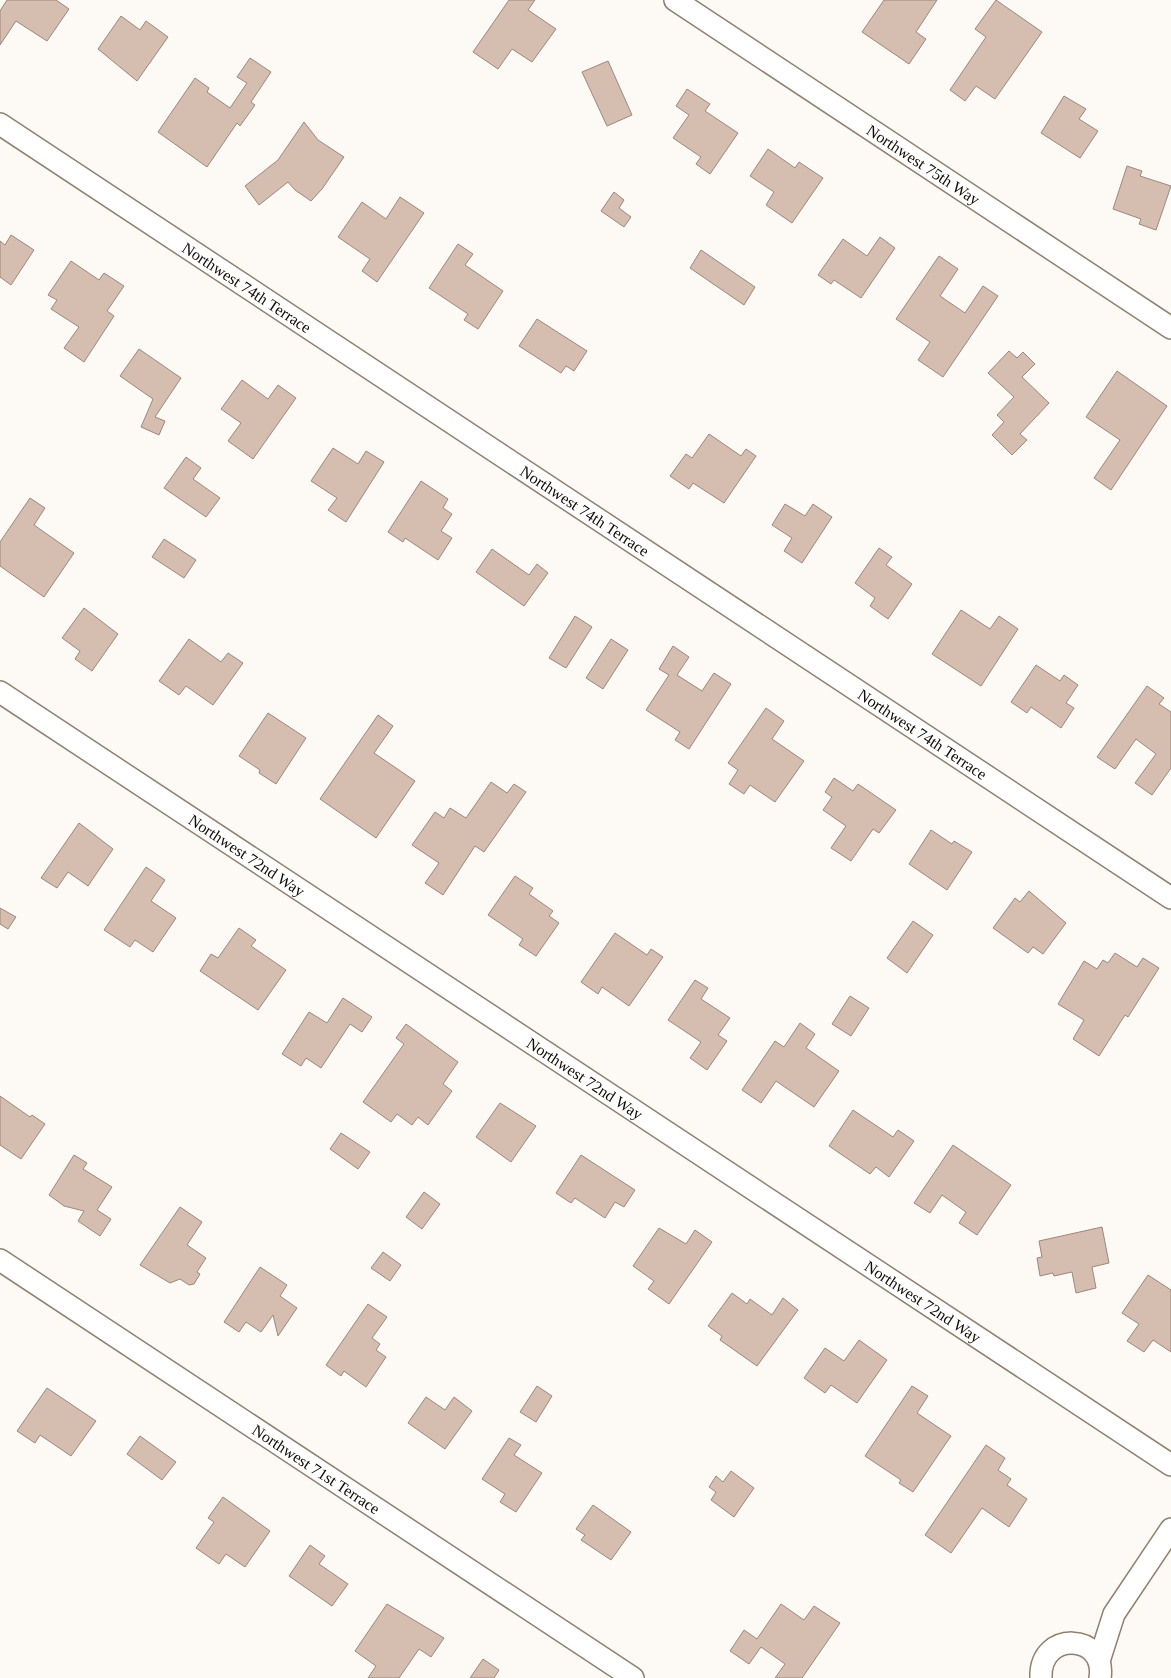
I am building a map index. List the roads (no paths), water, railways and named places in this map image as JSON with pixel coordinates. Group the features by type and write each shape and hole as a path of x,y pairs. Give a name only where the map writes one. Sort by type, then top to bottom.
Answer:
{"street":[{"name":"Northwest 75th Way","path":"675,0 1171,328"},
{"name":"Northwest 74th Terrace","path":"0,124 1171,898"},
{"name":"Northwest 72nd Way","path":"0,692 1171,1465"},
{"name":"Northwest 71st Terrace","path":"0,1260 633,1678"},
{"path":"1074,1642 1114,1614 1171,1529"},
{"path":"1102,1672 1114,1614"},
{"path":"1041,1678 1043,1661 1048,1653 1064,1643 1074,1642 1089,1648 1102,1672"}]}
